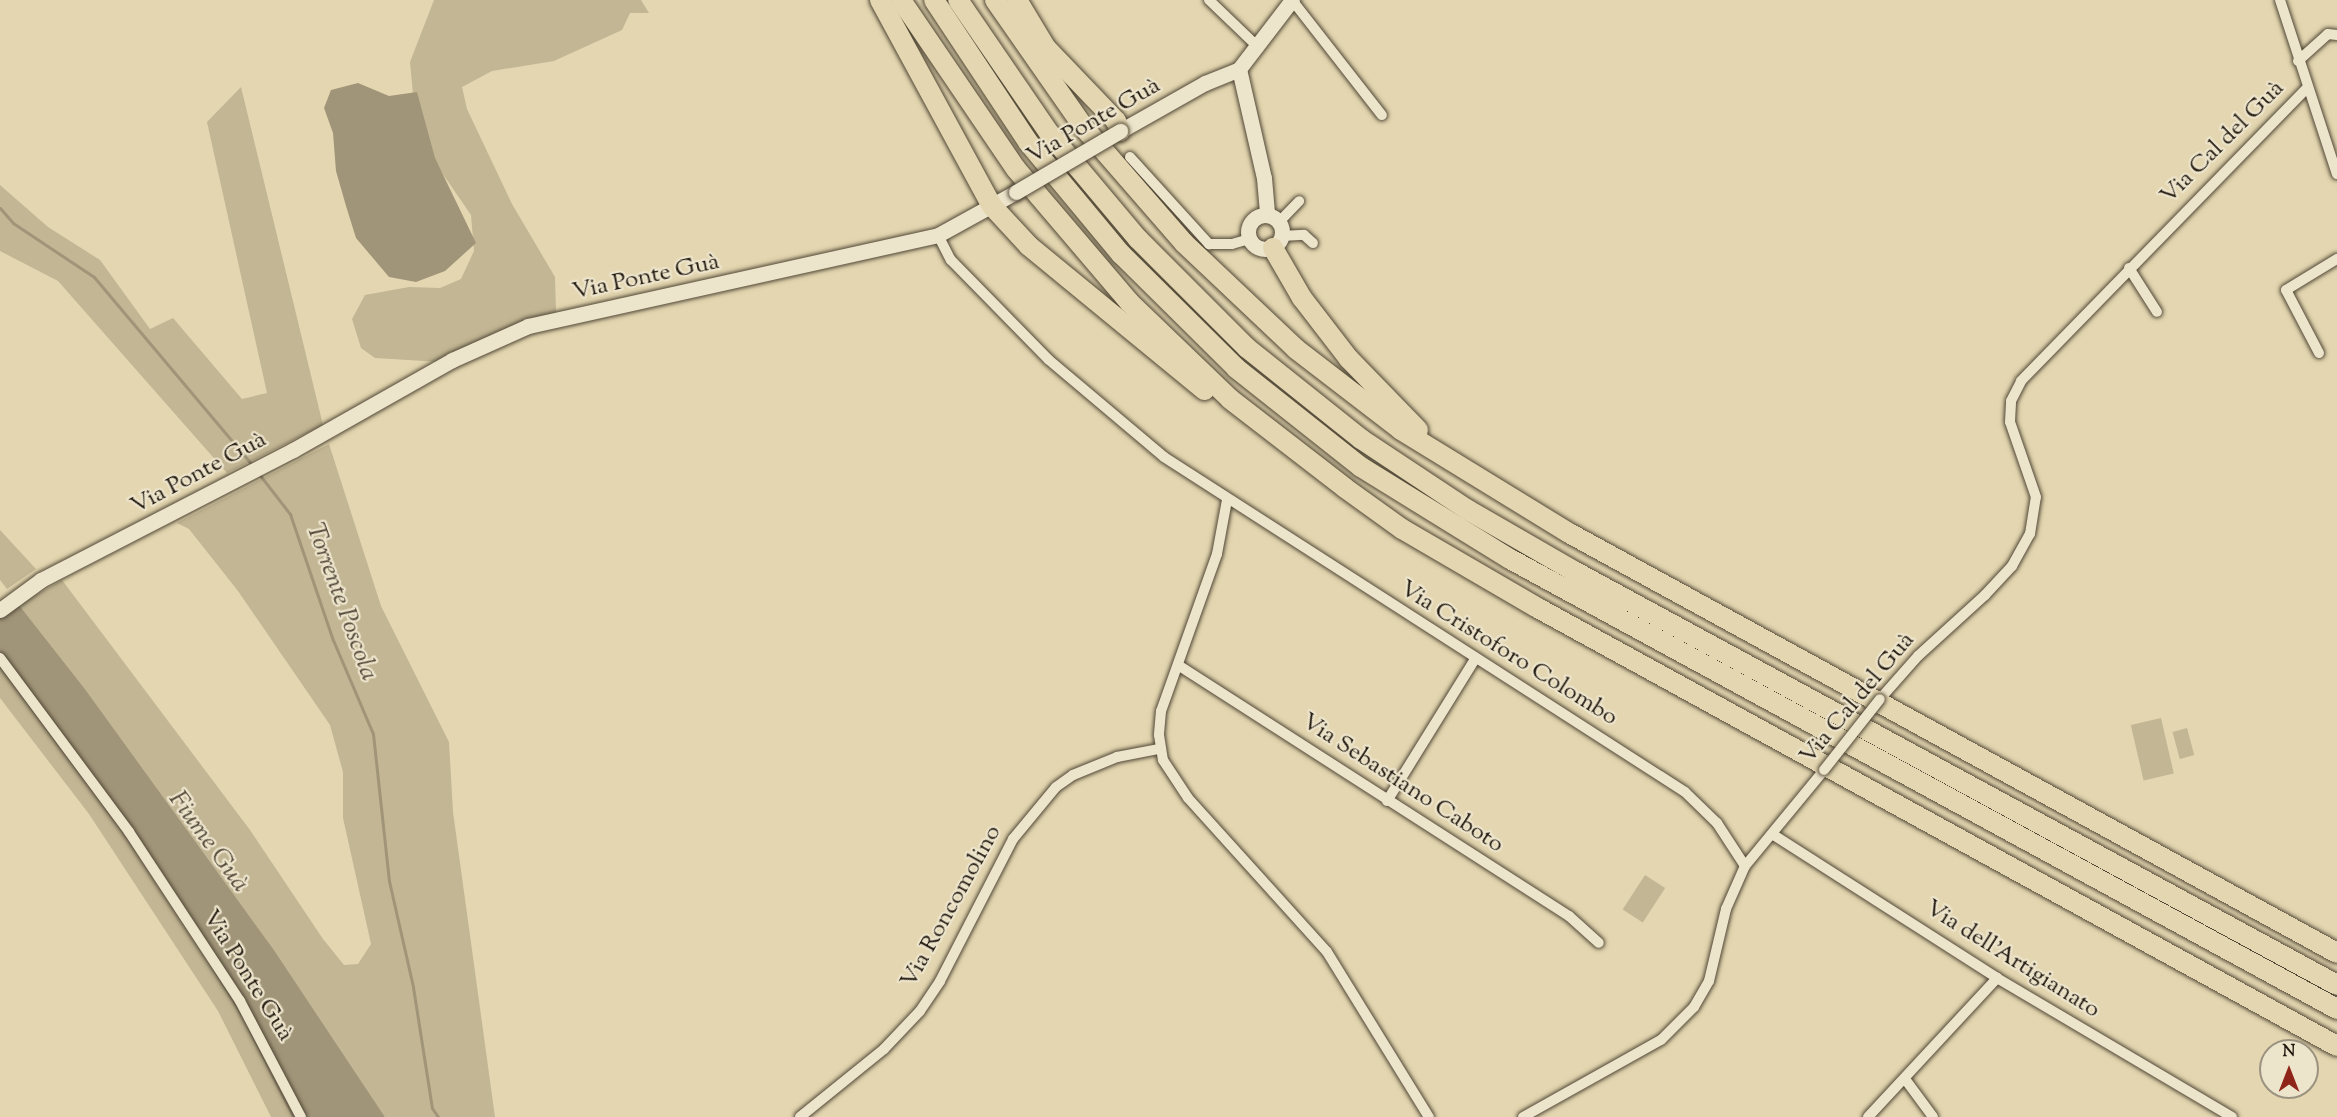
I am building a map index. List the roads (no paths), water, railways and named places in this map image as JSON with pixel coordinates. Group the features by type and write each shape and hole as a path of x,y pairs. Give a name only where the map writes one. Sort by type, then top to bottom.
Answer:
{"highway":[{"path":"880,0 992,206 1029,246 1290,459 1349,500 1536,607 2337,1046"},
{"path":"901,0 1016,169 1129,302 1239,406 1293,451 1402,529"},
{"path":"934,0 1028,142 1121,254 1236,368 1361,467 1510,559 2337,1009"},
{"path":"958,0 1049,133 1138,239 1247,348 1361,439 1443,495 1572,570 2337,985"},
{"path":"995,0 1085,129 1176,235 1237,295 1312,362 1401,430 1569,533 2337,953"},
{"path":"1017,0 1046,48 1116,121 1120,131"},
{"path":"1275,230 1302,298 1349,359 1417,429 1569,533"}],"street":[{"path":"1209,0 1259,48"},
{"name":"Via Ponte Guà","path":"0,610 32,587 266,464 452,360 528,326 938,235 1205,83 1239,69 1259,48 1292,0"},
{"path":"1292,0 1382,114"},
{"name":"Via Cal del Guà","path":"1523,1117 1661,1040 1694,1007 1709,981 1726,909 1745,866 1880,699 1918,656 1985,595 2023,547 2035,522 2036,497 2012,432 2015,391 2036,363 2306,89 2280,0"},
{"path":"2298,61 2328,34 2337,35"},
{"path":"1239,69 1275,230"},
{"path":"2306,89 2335,160 2337,174"},
{"path":"1130,157 1209,244 1232,244 1249,239"},
{"path":"1249,239 1262,249 1299,201"},
{"path":"1249,239 1251,222 1275,230 1304,235 1313,243"},
{"name":"Via Cristoforo Colombo","path":"938,235 951,260 1048,360 1164,457 1475,660 1685,792 1717,823 1745,866"},
{"path":"2319,353 2286,290 2337,259"},
{"path":"2129,268 2157,312"},
{"path":"1227,500 1217,554 1161,711 1159,749 1170,774 1188,798 1327,952 1429,1117"},
{"name":"Via Ponte Guà","path":"0,658 129,832 240,1001 301,1117"},
{"path":"1387,801 1475,660"},
{"name":"Via Sebastiano Caboto","path":"1178,665 1569,916 1599,943"},
{"name":"Via Roncomolino","path":"800,1117 884,1049 920,1011 940,981 1003,856 1056,787 1073,775 1117,757 1159,749"},
{"name":"Via dell'Artigianato","path":"1772,834 1997,978 2232,1117"},
{"path":"1868,1117 1997,978"},
{"path":"1905,1079 1933,1117"}],"waterway":[{"name":"Torrente Poscola","path":"0,208 13,223 94,277 253,466"},
{"name":"Torrente Poscola","path":"259,474 290,514 333,640 373,734 389,881 413,987 432,1108 438,1117"}],"water label":[{"name":"Fiume Guà","path":"208,842"}]}
